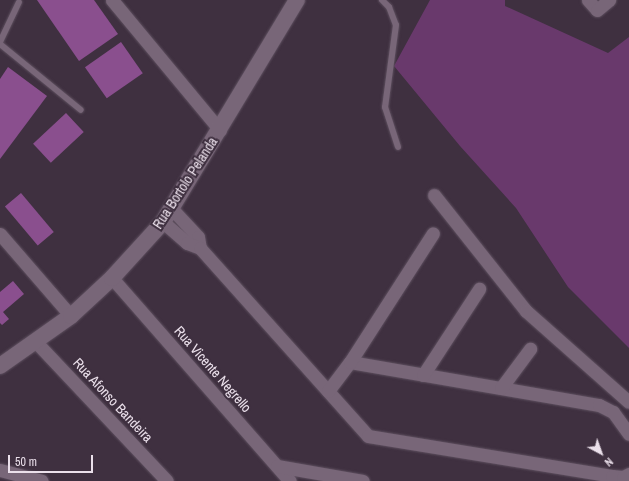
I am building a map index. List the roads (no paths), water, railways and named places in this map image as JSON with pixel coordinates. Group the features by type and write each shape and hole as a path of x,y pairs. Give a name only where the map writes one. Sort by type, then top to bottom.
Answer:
{"street":[{"path":"112,0 220,130"},
{"name":"Rua Bortolo Pelanda","path":"0,366 71,316 112,278 163,222 220,130 297,0"},
{"path":"588,0 597,10 609,0"},
{"path":"434,195 526,311 629,402"},
{"path":"172,209 198,237 200,248"},
{"path":"163,222 187,243 200,248 368,436 612,476 623,477 629,474"},
{"path":"328,392 350,362 433,233"},
{"path":"0,234 71,316"},
{"name":"Rua Vicente Negrello","path":"112,278 290,481"},
{"path":"423,375 479,289"},
{"name":"Rua Afonso Bandeira","path":"35,341 167,481"},
{"path":"501,388 530,349"},
{"path":"350,362 599,405 613,412 629,434"},
{"path":"277,466 363,481"},
{"path":"0,470 42,481"}],"lane":[{"path":"382,0 389,7 396,25 386,107 398,147"},
{"path":"19,2 0,43 81,110"}]}
